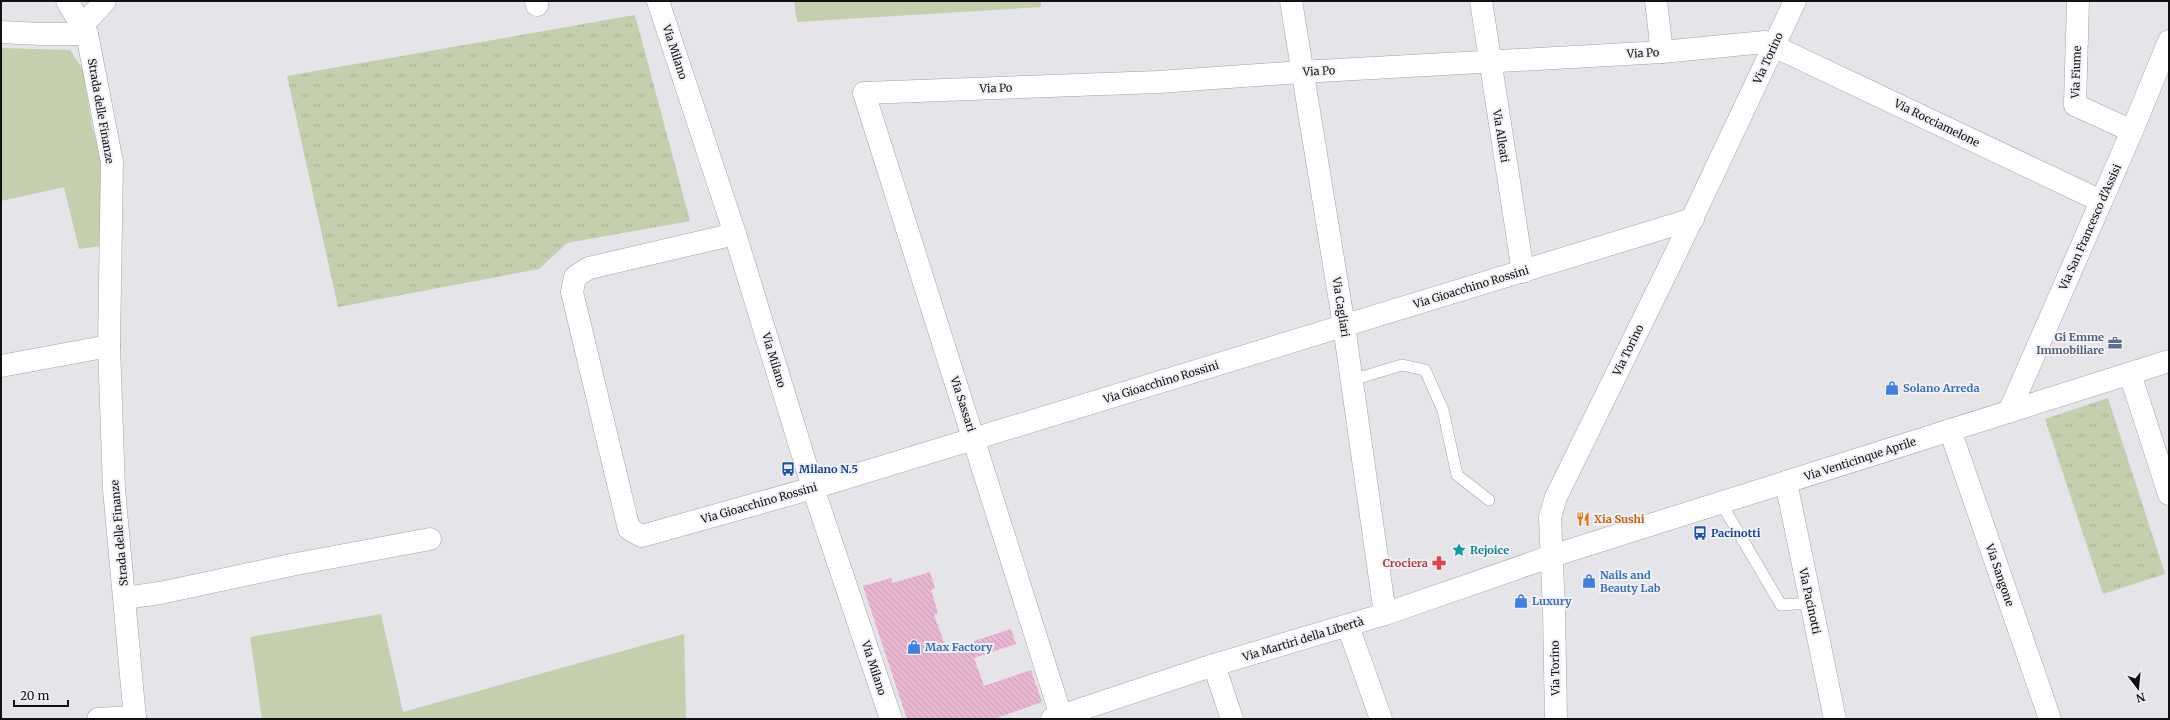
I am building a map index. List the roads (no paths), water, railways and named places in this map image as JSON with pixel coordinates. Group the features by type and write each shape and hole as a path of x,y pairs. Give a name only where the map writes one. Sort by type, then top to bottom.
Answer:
{"street":[{"name":"Strada delle Finanze","path":"68,1 84,30 112,162 109,346 114,489 135,718"},
{"path":"1,32 41,34 84,30 105,1"},
{"name":"Via Milano","path":"658,1 735,234 813,488 891,719"},
{"name":"Via Cagliari","path":"1291,1 1344,326 1385,614"},
{"name":"Via Alleati","path":"1480,1 1523,272"},
{"path":"1656,1 1662,52"},
{"name":"Via Torino","path":"1556,719 1550,517 1556,497 1693,219 1795,1"},
{"name":"Via Fiume","path":"2078,1 2075,105 2132,131"},
{"name":"Via San Francesco d'Assisi","path":"2009,412 2132,131 2169,40"},
{"name":"Via Po","path":"864,93 1158,82 1302,72 1662,52 1753,42 1765,42 1774,45"},
{"name":"Via Rocciamelone","path":"1774,45 2101,201"},
{"name":"Via Sassari","path":"864,93 974,439 1056,718"},
{"name":"Via Gioacchino Rossini","path":"735,234 589,268 575,277 572,292 629,529 642,536 813,488 1693,219"},
{"path":"1,366 109,346"},
{"name":"Via Venticinque Aprile","path":"1552,556 2169,362"},
{"path":"2130,374 2169,494"},
{"name":"Via Sangone","path":"1950,430 2050,719"},
{"name":"Via Pacinotti","path":"1786,482 1834,719"},
{"path":"125,598 160,593 291,565 430,539"},
{"name":"Via Martiri della Libertà","path":"1056,718 1214,665 1385,614 1552,556"},
{"path":"1348,626 1381,719"},
{"path":"1214,665 1232,719"},
{"path":"98,719 135,718"}],"lane":[{"path":"1352,380 1402,364 1425,370 1443,410 1457,475 1489,500"},
{"path":"1721,503 1781,605 1811,602"}],"place":[{"name":"Gi Emme Immobiliare","path":"2115,343"},
{"name":"Solano Arreda","path":"1892,388"},
{"name":"Milano N.5","path":"788,469"},
{"name":"Xia Sushi","path":"1583,519"},
{"name":"Pacinotti","path":"1700,533"},
{"name":"Rejoice","path":"1459,550"},
{"name":"Crociera","path":"1439,563"},
{"name":"Nails and Beauty Lab","path":"1589,581"},
{"name":"Luxury","path":"1521,601"},
{"name":"Max Factory","path":"914,647"}]}
